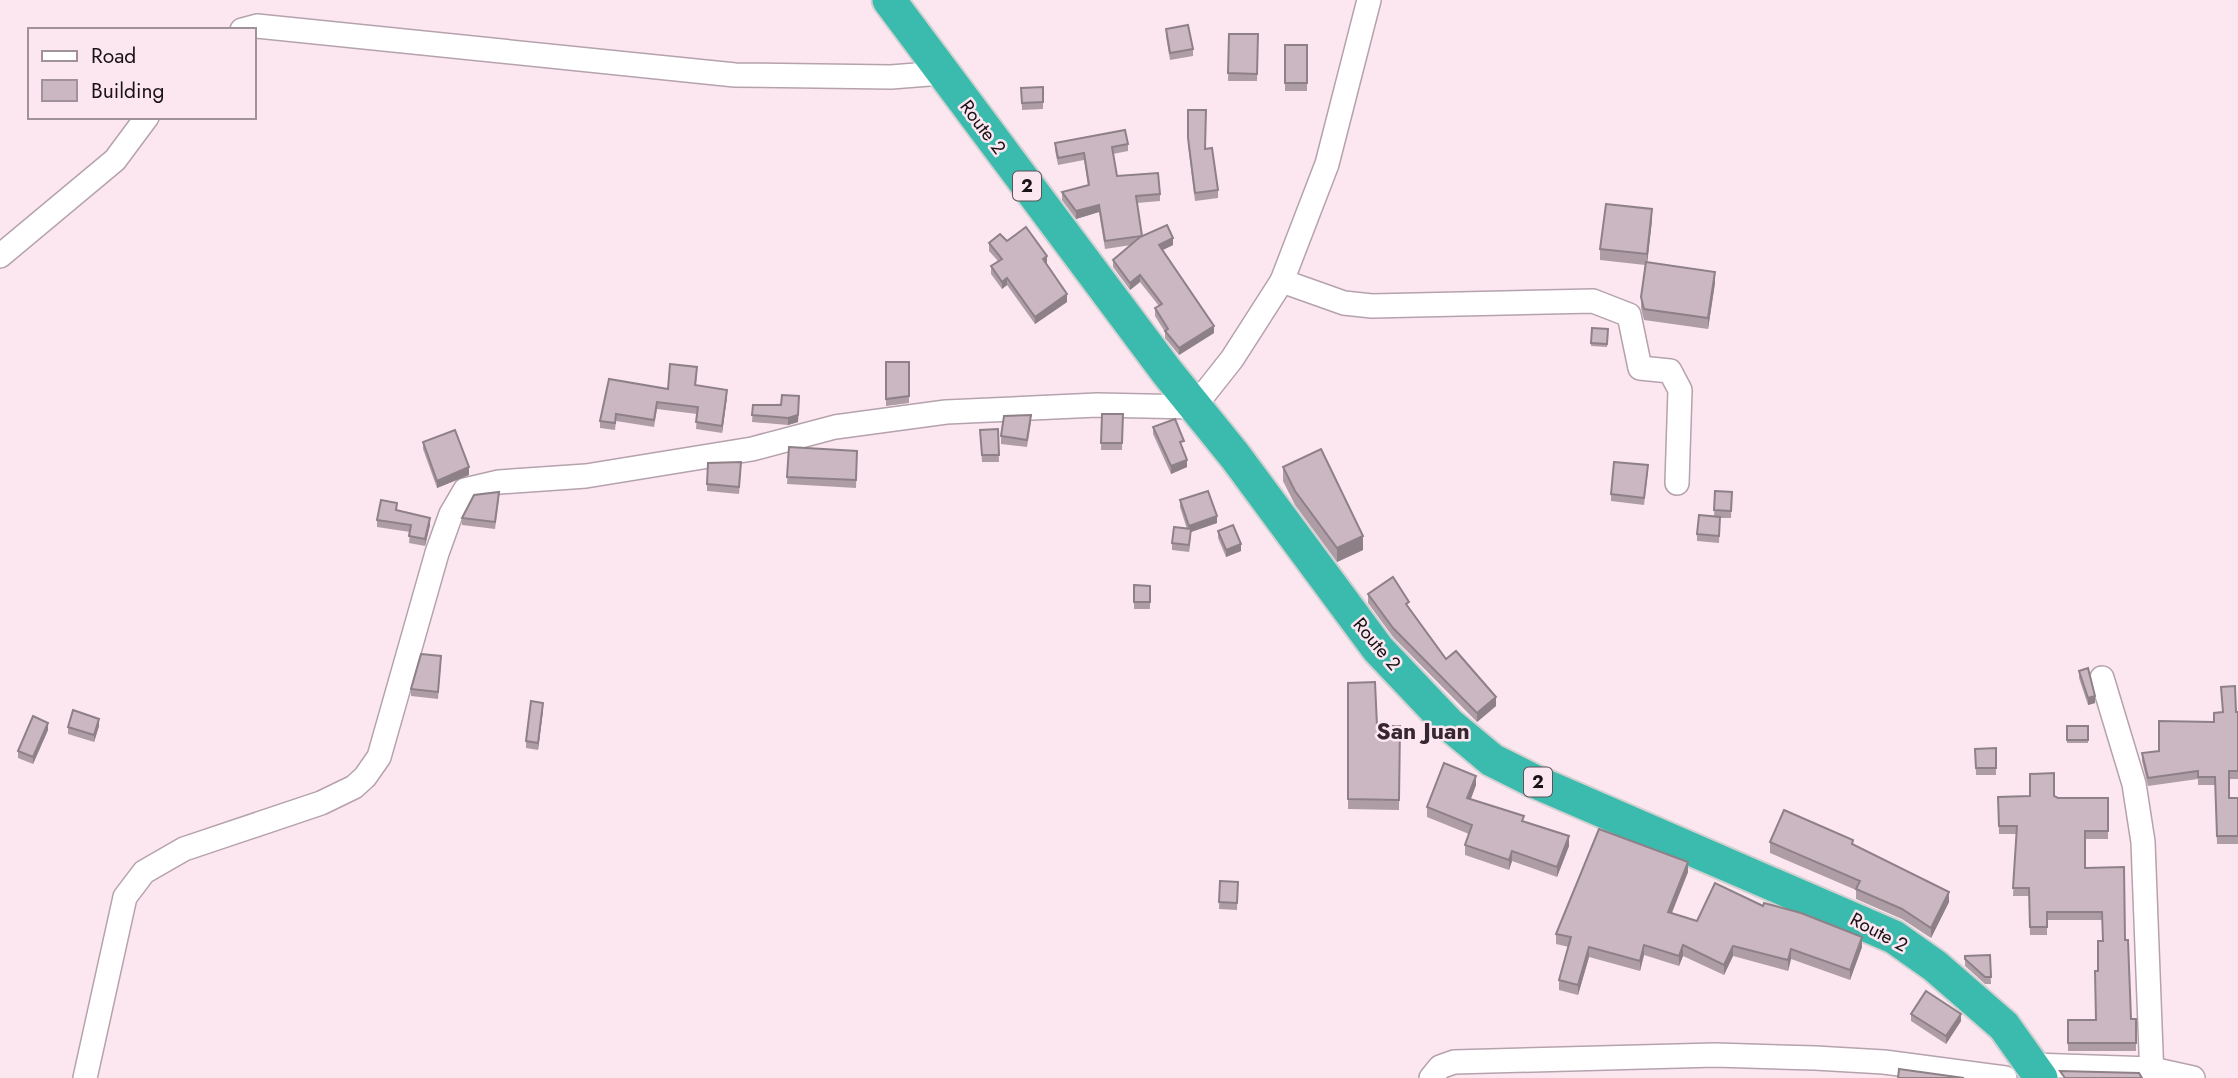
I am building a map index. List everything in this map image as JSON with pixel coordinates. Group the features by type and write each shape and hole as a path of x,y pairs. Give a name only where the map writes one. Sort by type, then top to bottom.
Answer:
{"highway":[{"name":"Route 2","path":"889,0 1378,649 1450,725 1492,760 1894,937 1935,966 2004,1027 2026,1069"}],"street":[{"path":"85,1078 125,897 144,872 184,849 321,803 354,787 379,757 437,554 451,514 465,490 499,482 586,475 752,449 835,427 946,412 1097,405 1182,391 1238,349 1282,281 1327,164 1369,0"},
{"path":"250,28 257,26 735,75 891,77 942,73"},
{"path":"0,256 114,160 145,119"},
{"path":"1282,281 1344,303 1372,306 1593,301 1624,311 1630,319 1640,368 1670,371 1680,390 1677,483"},
{"path":"2102,678 2134,783 2143,842 2152,1073"},
{"path":"1431,1078 1440,1067 1454,1062 1715,1055 2152,1073 2193,1078"}],"building":[{"path":"1188,25 1193,49 1170,53 1166,29"},
{"path":"1229,34 1258,34 1257,74 1228,73"},
{"path":"1285,45 1307,45 1307,83 1285,83"},
{"path":"1043,87 1043,102 1022,103 1021,88"},
{"path":"1188,110 1206,110 1205,149 1212,148 1218,190 1195,193 1188,138"},
{"path":"1125,130 1128,144 1112,147 1117,176 1158,173 1160,194 1136,196 1142,236 1105,241 1099,205 1076,211 1062,192 1089,185 1084,153 1058,158 1055,143"},
{"path":"1606,204 1652,209 1647,254 1600,249"},
{"path":"1167,225 1173,238 1159,245 1214,326 1179,348 1165,331 1168,329 1155,308 1162,304 1140,275 1130,283 1113,260 1140,237"},
{"path":"1026,227 1047,256 1043,259 1067,294 1035,317 1007,278 1002,282 991,266 1002,259 989,243 1000,234 1007,241"},
{"path":"1646,262 1715,272 1708,318 1644,309 1641,297"},
{"path":"1592,328 1608,329 1607,344 1591,343"},
{"path":"886,362 909,362 909,396 886,399"},
{"path":"670,364 697,367 695,385 727,390 722,426 696,422 698,407 657,402 654,420 616,414 615,423 600,421 609,379 668,389"},
{"path":"782,395 799,396 798,415 788,418 752,415 753,405 781,405"},
{"path":"1102,414 1123,414 1122,443 1101,443"},
{"path":"1031,415 1027,440 1001,436 1004,416"},
{"path":"1175,419 1184,441 1180,442 1187,460 1171,466 1153,427"},
{"path":"998,429 999,455 982,455 980,430"},
{"path":"455,430 469,467 437,481 423,442"},
{"path":"789,447 857,451 856,480 787,477"},
{"path":"1321,449 1363,536 1337,548 1295,491 1283,467"},
{"path":"741,462 739,487 707,484 708,463"},
{"path":"1614,462 1648,465 1644,498 1611,494"},
{"path":"1208,491 1217,516 1189,526 1180,500"},
{"path":"1715,491 1732,492 1731,511 1714,510"},
{"path":"499,492 495,522 462,518 474,495"},
{"path":"381,500 397,503 396,510 430,518 425,539 409,536 411,525 377,520"},
{"path":"1699,515 1720,517 1719,536 1697,534"},
{"path":"1233,525 1241,544 1226,550 1218,531"},
{"path":"1174,527 1191,529 1189,545 1172,543"},
{"path":"1393,577 1409,602 1406,604 1446,659 1456,651 1496,697 1477,713 1393,628 1368,594"},
{"path":"1134,585 1150,586 1150,602 1134,602"},
{"path":"421,654 441,656 438,692 411,689"},
{"path":"2088,668 2095,696 2088,698 2079,671"},
{"path":"1375,682 1377,726 1400,726 1399,800 1348,799 1348,683"},
{"path":"2235,686 2238,771 2229,771 2229,798 2238,798 2238,836 2217,836 2215,777 2198,777 2198,771 2148,778 2142,753 2159,751 2159,721 2214,722 2214,713 2223,712 2221,687"},
{"path":"531,701 543,703 538,743 526,741"},
{"path":"73,710 99,719 94,735 68,727"},
{"path":"33,716 48,723 33,757 18,751"},
{"path":"2067,726 2088,726 2088,740 2067,740"},
{"path":"1996,748 1996,768 1976,768 1975,749"},
{"path":"1444,763 1476,776 1467,798 1524,816 1522,821 1569,836 1557,867 1512,851 1509,860 1465,845 1472,825 1427,807"},
{"path":"2054,773 2054,796 2058,798 2108,798 2108,831 2085,831 2085,868 2124,867 2125,940 2128,940 2131,1019 2136,1019 2136,1043 2068,1043 2068,1020 2096,1020 2095,971 2098,971 2098,941 2103,941 2102,912 2047,912 2047,927 2030,927 2029,888 2013,888 2017,826 1999,826 1998,797 2030,796 2030,774"},
{"path":"1784,810 1853,840 1852,844 1949,892 1931,928 1902,909 1856,889 1860,881 1770,842"},
{"path":"1599,829 1688,862 1668,912 1697,921 1715,883 1763,906 1764,903 1801,913 1862,937 1850,970 1791,949 1788,960 1733,946 1724,965 1683,945 1679,956 1644,945 1640,961 1589,947 1578,985 1559,980 1571,937 1556,934"},
{"path":"1220,881 1238,882 1237,903 1219,902"},
{"path":"1990,955 1991,977 1985,977 1965,959 1965,956"},
{"path":"1926,991 1961,1014 1946,1036 1911,1014"},
{"path":"1899,1069 1964,1078 1898,1078"},
{"path":"2060,1071 2139,1073 2142,1078 2065,1078"}],"district":[{"name":"San Juan","path":"1423,731"}]}
